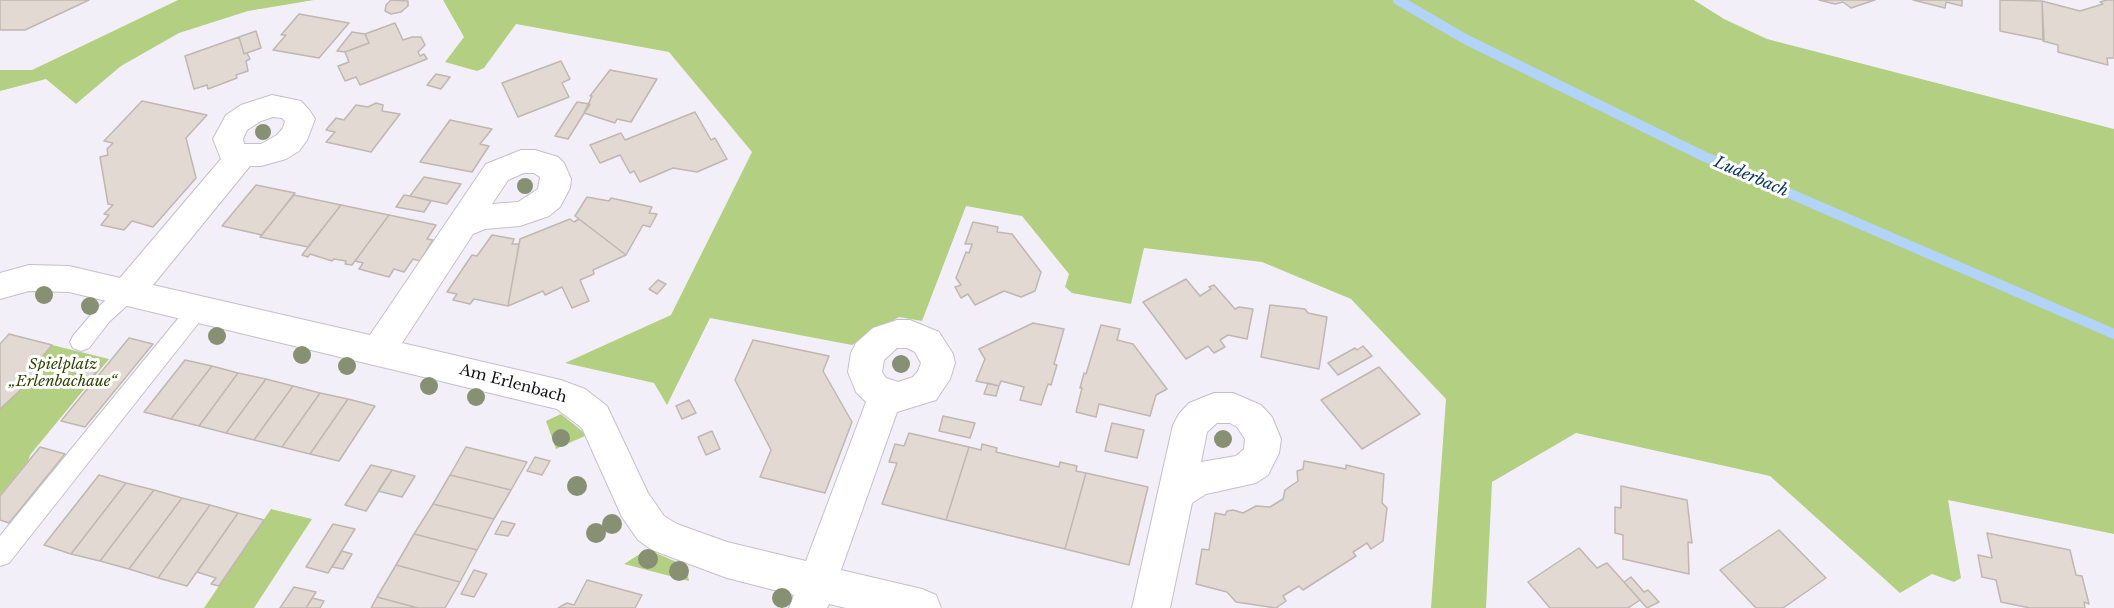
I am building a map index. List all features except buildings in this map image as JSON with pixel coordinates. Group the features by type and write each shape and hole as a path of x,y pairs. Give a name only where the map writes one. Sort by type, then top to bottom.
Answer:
{"street":[{"path":"126,294 242,155"},
{"path":"378,351 462,225"},
{"name":"Am Erlenbach","path":"0,286 29,278 69,279 544,389 573,400 595,417 635,505 651,528 675,543 727,560 813,595 922,608"},
{"path":"813,595 886,395"},
{"path":"1151,608 1177,493"}],"lane":[{"path":"81,342 102,316 126,294"},
{"path":"0,555 197,310"}],"green space":[{"path":"178,0 314,0 248,11 179,33 121,66 76,104 46,79 0,91 0,70 32,70"},
{"path":"443,0 1694,0 1724,19 1767,39 2114,129 2114,534 1948,500 1961,578 1954,582 1932,574 1900,593 1770,476 1576,433 1492,482 1486,608 1431,608 1446,399 1351,299 1262,262 1144,248 1131,304 1072,293 1065,287 1069,274 1022,216 966,206 922,321 899,317 852,345 710,318 667,405 654,383 565,363 671,315 752,152 669,52 516,24 484,68 477,71 445,62 464,37"},
{"name":"Spielplatz „Erlenbachaue“","path":"52,345 109,359 0,495 0,409 29,382 37,372 31,370"},
{"path":"561,414 587,435 556,449 546,421"},
{"path":"271,509 312,519 254,608 204,608"},
{"path":"651,551 686,566 689,581 624,564 643,552"}],"waterway":[{"name":"Luderbach","path":"1398,0 1465,39 1703,156 2114,334"}]}
